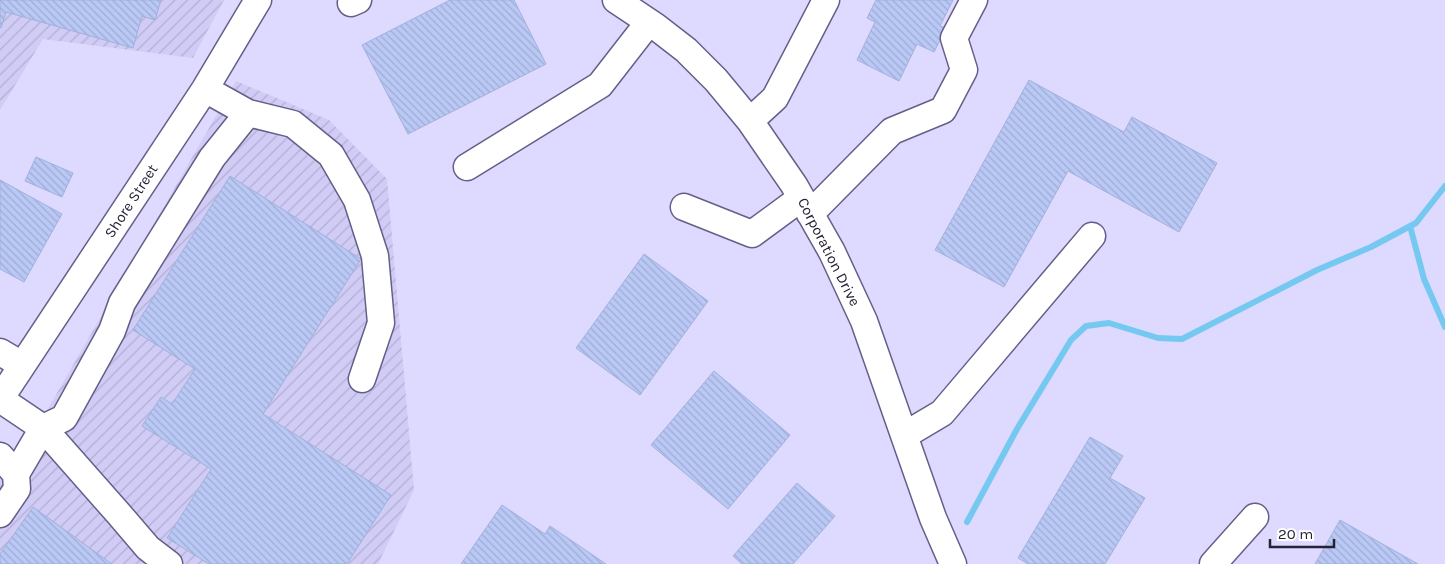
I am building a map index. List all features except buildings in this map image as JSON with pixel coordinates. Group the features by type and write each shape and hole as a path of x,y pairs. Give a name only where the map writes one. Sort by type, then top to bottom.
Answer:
{"street":[{"name":"Shore Street","path":"0,399 205,89 258,0"},
{"name":"Corporation Drive","path":"616,0 686,50 716,80 750,121 794,185 832,252 864,321 934,518 953,564"},
{"path":"750,121 775,98 826,0"},
{"path":"684,208 752,234 806,206 892,130 943,110 964,70 954,38 974,0"},
{"path":"467,167 600,85 649,22"},
{"path":"205,89 248,113 292,124 331,155 356,200 376,256 381,322 362,379"},
{"path":"0,514 17,489 8,465 43,428 64,418 112,331 122,303 212,158 248,113"},
{"path":"905,435 942,412 1092,236"},
{"path":"0,352 22,365"},
{"path":"0,399 43,428 148,548 169,564"},
{"path":"1213,564 1255,517"}],"shaded area":[{"path":"0,0 224,0 193,58 43,39 0,110"},
{"path":"236,81 329,120 387,179 414,490 378,564 0,564 0,472 45,414"}],"waterway":[{"path":"967,522 1017,429 1071,340 1086,326 1109,323 1158,338 1182,339 1317,270 1371,247 1416,223 1445,186"},
{"path":"1410,226 1424,279 1445,327"}]}
